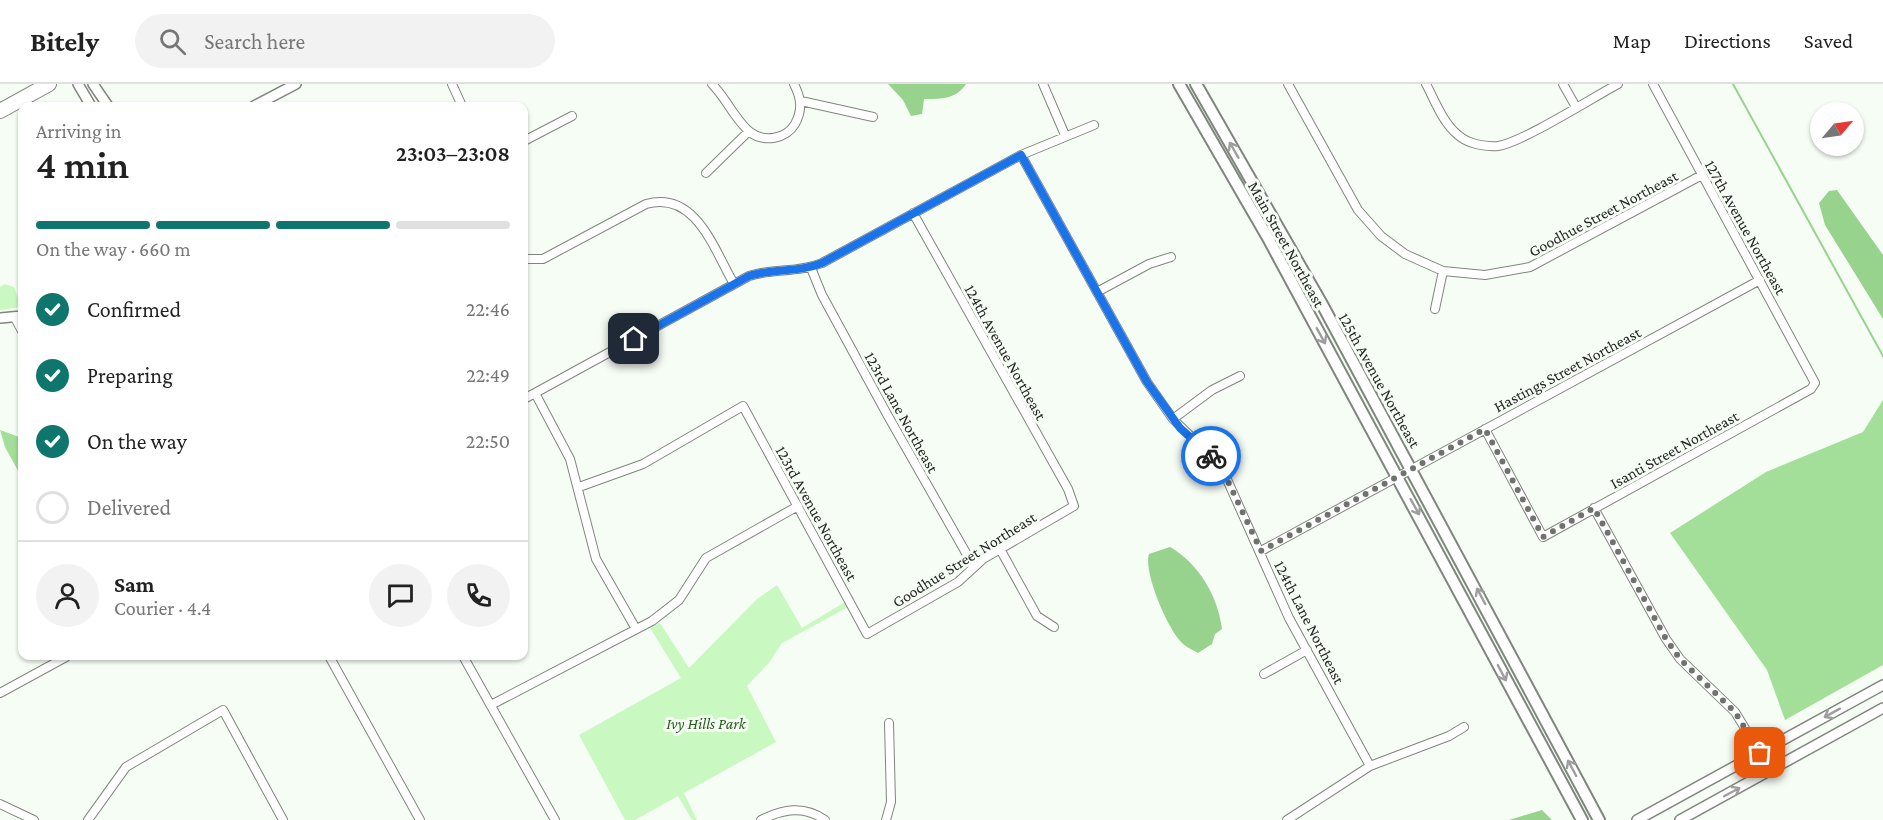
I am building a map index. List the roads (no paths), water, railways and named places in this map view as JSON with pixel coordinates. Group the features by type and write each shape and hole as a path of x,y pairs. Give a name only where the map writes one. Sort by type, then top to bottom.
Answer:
{"highway":[{"path":"0,111 49,84"}],"main road":[{"name":"Main Street Northeast","path":"1179,84 1268,238 1582,820"},
{"name":"125th Avenue Northeast","path":"1196,84 1323,306 1599,820"}],"street":[{"path":"93,84 105,102"},
{"path":"262,102 296,84"},
{"path":"452,84 460,102"},
{"path":"712,84 725,97 749,131 760,138 777,138 788,132 798,117 801,101 794,84"},
{"path":"1043,84 1065,135"},
{"name":"Goodhue Street Northeast","path":"1288,84 1358,210 1380,236 1405,254 1443,271 1485,275 1530,267 1702,175"},
{"path":"1426,84 1449,125 1459,136 1475,145 1498,146 1518,138 1618,84"},
{"path":"1563,84 1576,107"},
{"name":"127th Avenue Northeast","path":"1653,84 1815,382"},
{"path":"79,86 89,102"},
{"path":"801,101 873,117"},
{"path":"528,139 572,116"},
{"path":"528,397 734,284 761,272 811,268 1021,155 1094,125"},
{"path":"706,173 749,131"},
{"name":"124th Lane Northeast","path":"1021,155 1147,382 1173,419 1210,455 1225,475 1261,551 1269,575 1370,766"},
{"path":"528,259 543,259 646,204 672,202 689,210 696,218 734,284"},
{"name":"124th Avenue Northeast","path":"913,213 1068,489 1074,506"},
{"path":"1097,291 1149,264 1171,257"},
{"name":"123rd Lane Northeast","path":"811,268 822,295 974,567"},
{"path":"1435,309 1443,271"},
{"name":"Hastings Street Northeast","path":"1261,551 1760,280"},
{"path":"0,318 18,317"},
{"path":"1173,419 1212,390 1240,376"},
{"name":"Isanti Street Northeast","path":"1485,429 1543,537 1811,389 1815,382"},
{"path":"535,393 570,459 596,559 636,629"},
{"name":"123rd Avenue Northeast","path":"579,487 643,464 743,406 867,634"},
{"path":"491,705 652,621 679,600 706,558 798,506"},
{"name":"Goodhue Street Northeast","path":"867,634 957,582 1000,549 1074,506"},
{"path":"1594,508 1666,639 1680,659 1735,712 1760,753"},
{"path":"1000,549 1037,616 1054,627"},
{"path":"1264,674 1307,650"},
{"path":"0,693 60,660"},
{"path":"331,660 420,820"},
{"path":"465,660 555,820"},
{"path":"1637,820 1883,685"},
{"path":"1680,820 1883,708"},
{"path":"88,820 126,767 223,710 280,819"},
{"path":"886,820 891,802 889,723"},
{"path":"1287,820 1370,766 1449,736 1464,727"},
{"path":"0,804 34,820"},
{"path":"761,820 782,811 804,811 825,820"}],"waterway":[{"path":"1733,84 1883,356"}],"park label":[{"name":"Ivy Hills Park","path":"706,723"}]}
